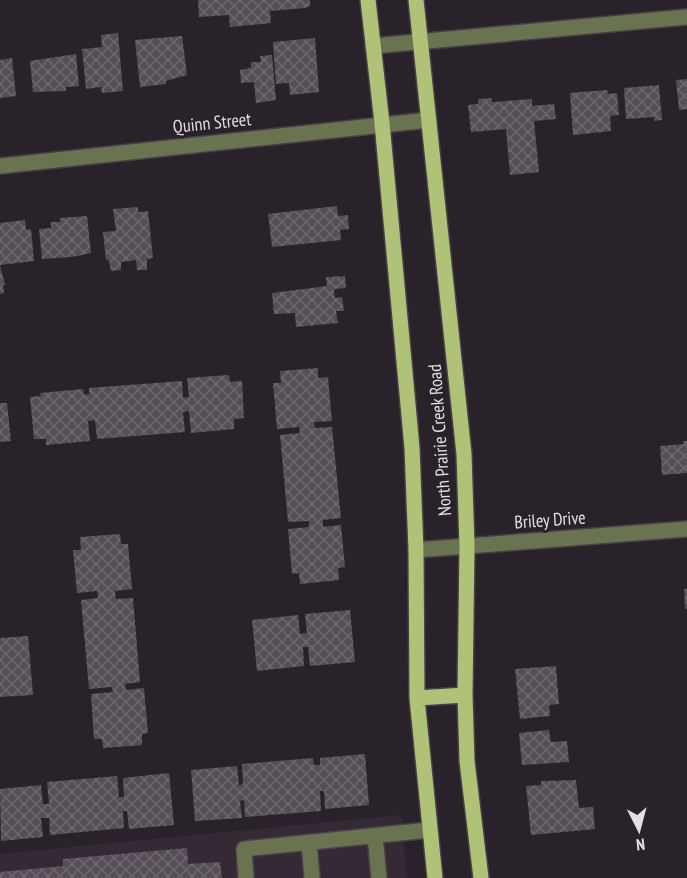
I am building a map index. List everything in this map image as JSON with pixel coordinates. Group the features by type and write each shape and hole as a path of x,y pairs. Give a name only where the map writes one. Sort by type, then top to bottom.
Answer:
{"main road":[{"name":"North Prairie Creek Road","path":"368,0 382,123 412,448 416,550 417,698 435,878"},
{"name":"North Prairie Creek Road","path":"417,0 464,454 467,546 465,695 467,761 480,878"},
{"path":"417,698 465,695"}],"street":[{"path":"373,46 687,17"},
{"name":"Quinn Street","path":"0,166 382,123 429,120"},
{"name":"Briley Drive","path":"416,550 687,529"},
{"path":"246,878 244,849 429,830"},
{"path":"375,836 379,878"},
{"path":"309,842 312,878"}],"shaded area":[{"path":"401,815 407,878 0,878 0,854"}],"building":[{"path":"198,0 310,0 310,6 270,11 271,23 230,27 229,15 199,17"},
{"path":"118,33 123,91 102,93 101,87 86,89 82,49 102,47 101,35"},
{"path":"182,36 187,75 166,81 166,84 140,87 135,40"},
{"path":"315,38 319,92 290,95 289,83 276,84 273,42"},
{"path":"76,54 79,86 66,87 66,91 33,92 30,61"},
{"path":"272,55 276,100 256,103 254,82 241,83 240,70 251,68 251,62 261,62 260,56"},
{"path":"12,58 16,96 0,98 0,60"},
{"path":"687,79 687,109 679,110 676,80"},
{"path":"659,85 662,120 654,121 654,117 626,119 624,88"},
{"path":"607,90 608,94 617,93 619,115 610,116 611,131 573,135 570,93"},
{"path":"492,98 492,102 532,99 532,106 554,104 556,119 534,121 539,172 510,175 506,129 471,132 468,105 478,104 478,99"},
{"path":"337,206 338,216 348,215 349,229 340,230 341,240 272,247 268,214"},
{"path":"138,207 138,212 148,211 153,258 147,259 147,270 137,270 136,260 121,262 121,270 111,271 109,260 106,260 103,232 116,231 113,209"},
{"path":"87,216 91,253 42,259 39,229 51,228 51,222 60,222 60,218"},
{"path":"25,220 26,230 31,229 34,261 0,265 0,223"},
{"path":"0,265 5,285 3,285 4,293 0,294"},
{"path":"345,276 346,288 334,289 335,298 342,297 344,311 336,311 338,323 296,327 295,313 274,314 272,293 327,286 326,277"},
{"path":"318,368 318,378 328,377 332,421 314,422 315,428 332,427 341,518 323,520 323,527 341,525 345,567 338,568 339,580 300,584 299,573 292,574 288,529 309,527 309,521 288,522 280,435 300,433 299,427 277,429 273,383 281,383 280,371"},
{"path":"229,375 230,382 242,381 244,418 234,419 234,429 191,433 189,411 183,412 185,432 97,439 95,420 88,421 90,441 46,445 46,439 34,439 30,397 41,396 40,393 83,389 84,395 89,394 89,388 182,381 183,398 189,397 187,378"},
{"path":"0,403 7,403 11,441 0,442"},
{"path":"683,441 687,441 687,473 662,475 660,446 684,444"},
{"path":"120,534 121,544 128,544 132,589 115,591 116,599 133,598 140,682 125,684 126,690 144,688 148,733 142,734 142,745 103,748 102,739 94,739 91,694 113,692 112,687 89,689 81,600 98,598 97,591 77,593 73,550 81,550 80,537"},
{"path":"684,589 687,589 687,609 685,609"},
{"path":"350,610 355,662 310,666 308,647 303,647 304,666 257,671 252,620 298,615 300,634 307,633 305,614"},
{"path":"28,636 33,695 0,697 0,638"},
{"path":"556,666 559,704 549,705 550,716 520,719 515,669"},
{"path":"549,730 551,742 567,741 569,762 522,765 519,733"},
{"path":"365,754 369,805 325,809 324,791 320,791 321,811 245,817 244,800 240,801 242,818 195,821 191,770 237,766 239,785 243,784 242,764 313,758 314,765 320,765 320,758"},
{"path":"169,773 174,825 129,829 127,811 123,811 124,828 50,835 49,818 41,818 43,837 1,841 0,789 41,785 43,804 49,804 47,782 117,776 119,797 124,797 123,778"},
{"path":"576,780 579,808 593,807 595,829 531,835 526,786 541,785 541,781"},
{"path":"187,848 188,864 220,862 222,878 0,878 0,872 63,866 63,859"}]}
